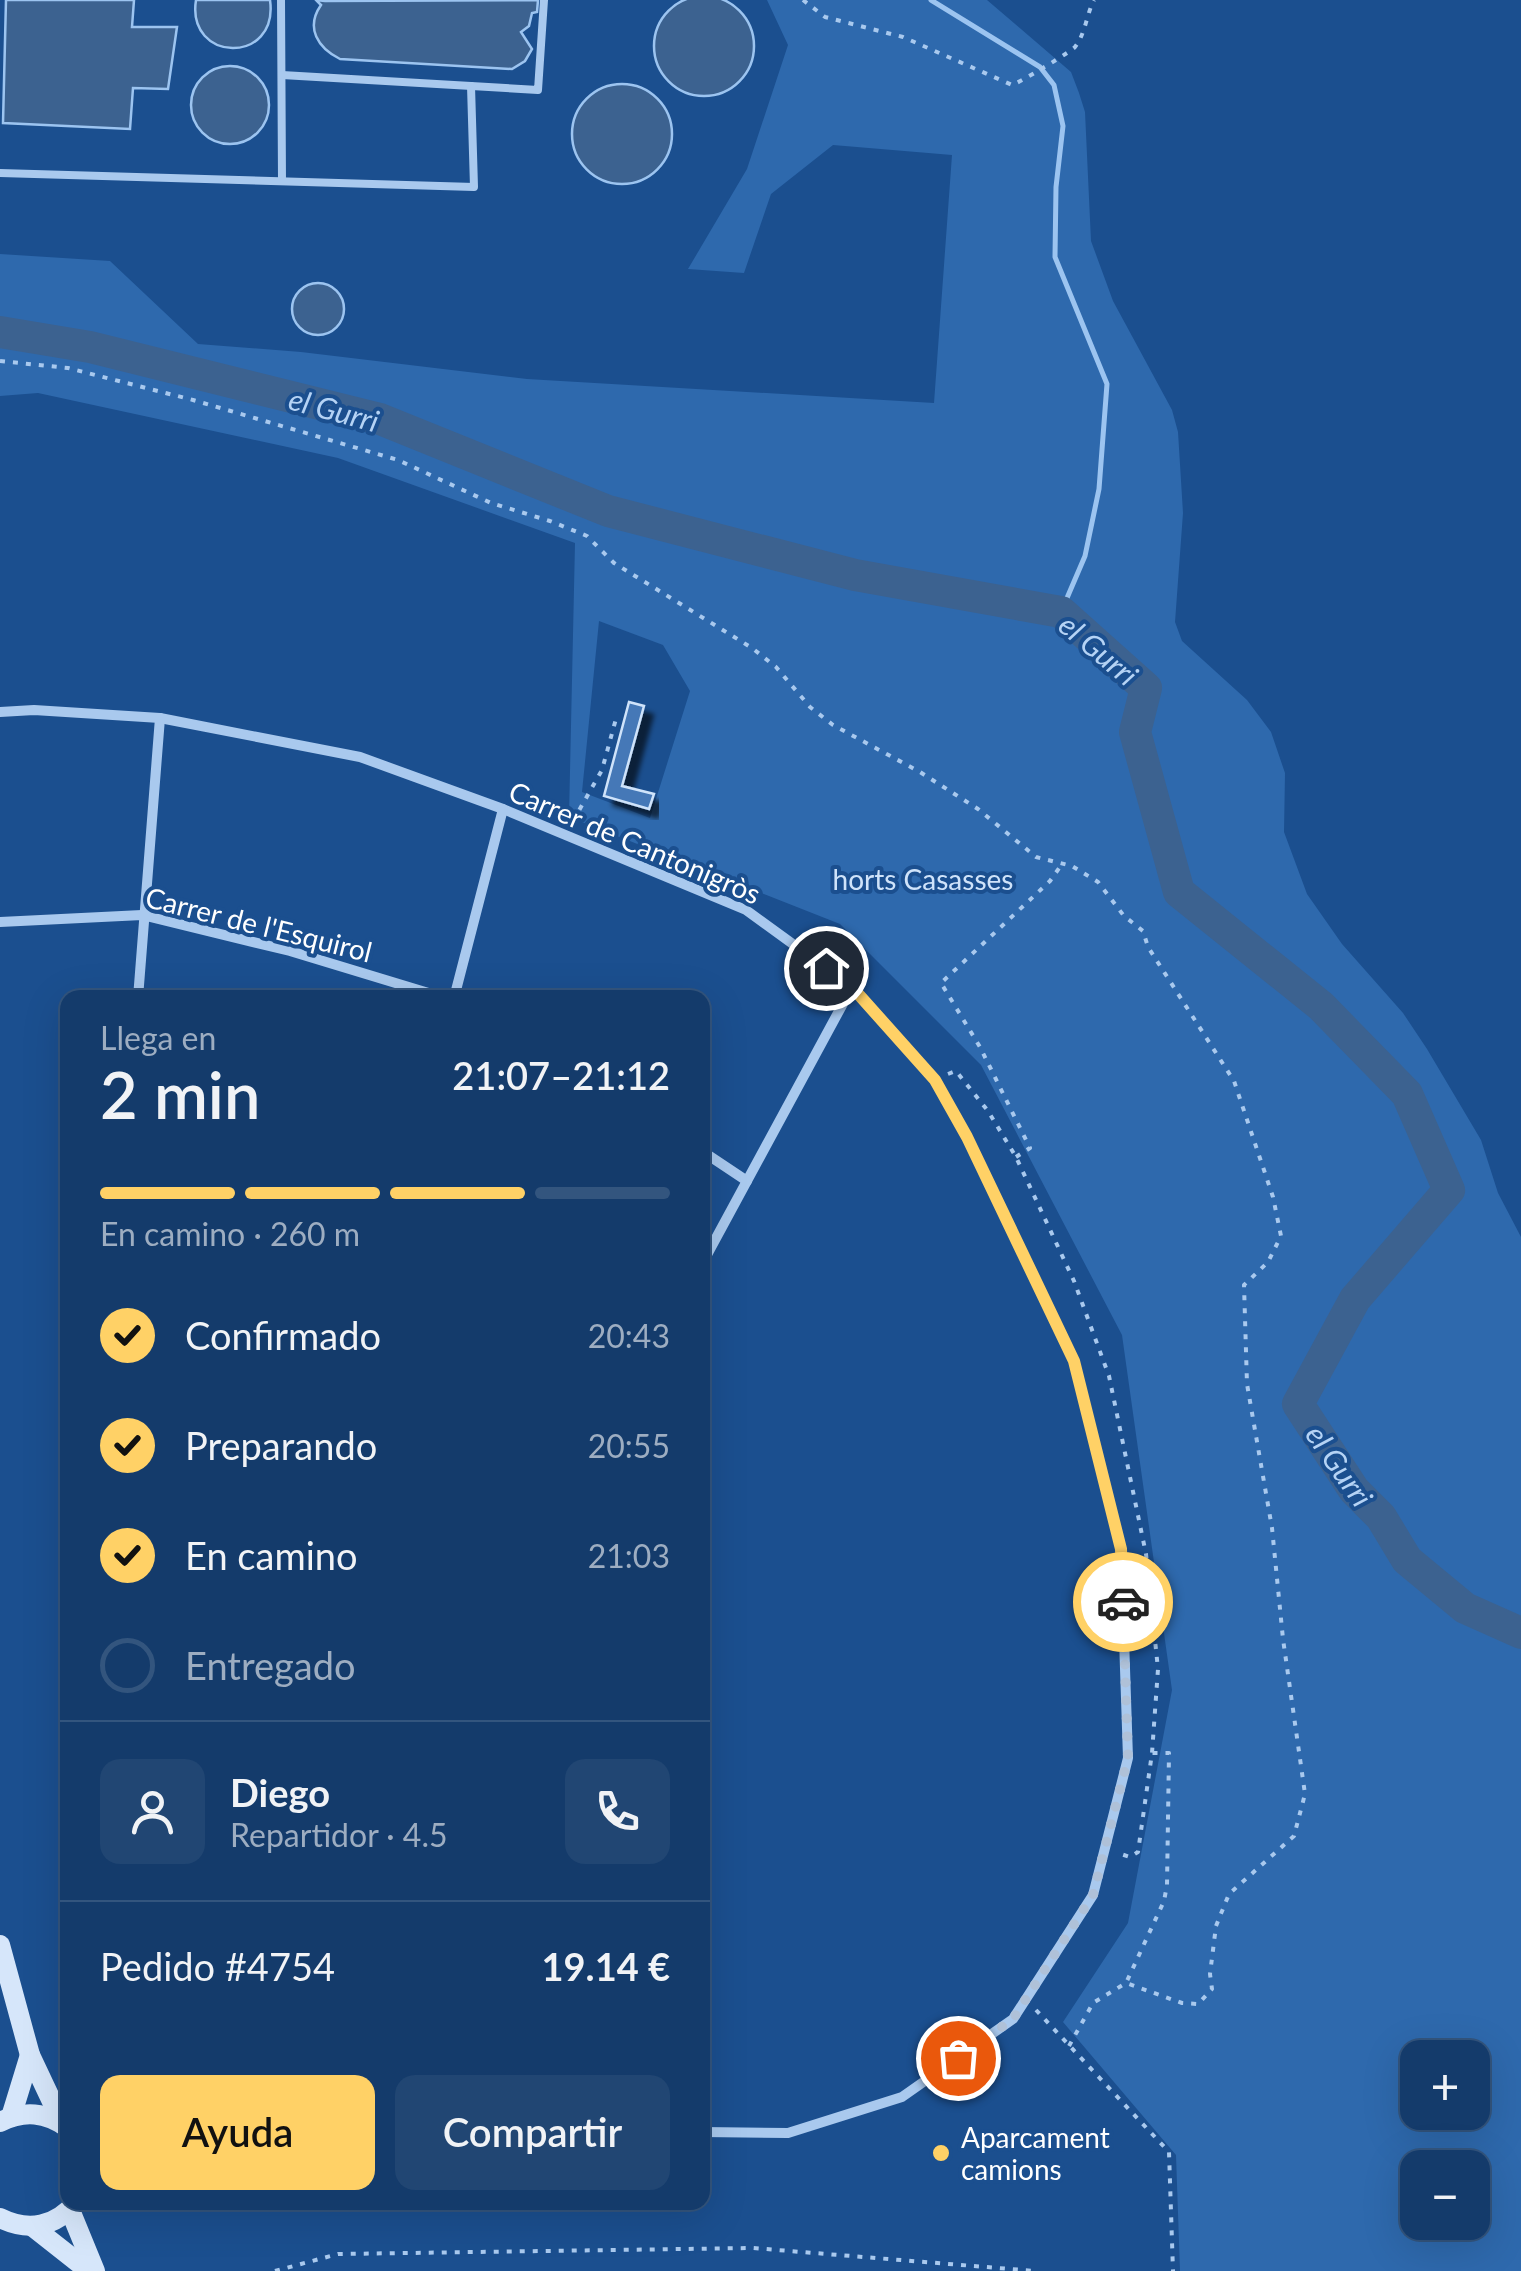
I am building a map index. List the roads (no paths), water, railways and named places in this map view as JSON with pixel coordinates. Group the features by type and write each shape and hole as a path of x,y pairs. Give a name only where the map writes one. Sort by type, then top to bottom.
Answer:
{"street":[{"name":"Carrer de Cantonigròs","path":"0,712 34,710 160,718 360,757 503,809 746,910 852,987 935,1080 967,1137 1074,1361 1121,1549 1128,1758 1093,1895 1013,2019 902,2097 788,2133 710,2132"},
{"path":"138,990 160,718"},
{"path":"456,990 503,809"},
{"name":"Carrer de l'Esquirol","path":"0,922 142,915 290,951 419,990"},
{"path":"710,1249 852,987"},
{"path":"710,1157 747,1182"},
{"path":"0,1945 30,2055 60,2116"},
{"path":"6,2120 30,2055"},
{"path":"6,2120 38,2114 60,2124"},
{"path":"11,2225 49,2223 67,2210"},
{"path":"73,2210 92,2271"},
{"path":"11,2225 92,2271"}],"lane":[{"path":"282,0 282,182"},
{"path":"282,75 538,90 544,0"},
{"path":"0,173 474,187 471,86"}],"waterway":[{"path":"931,0 1040,67 1054,85 1063,126 1056,187 1055,257 1107,384 1099,489 1085,556 1061,612"},
{"name":"el Gurri","path":"0,332 90,347 380,419 608,511 855,575 1061,612 1146,688 1135,732 1179,892 1321,1006 1407,1094 1449,1190 1355,1299 1298,1404 1354,1490 1381,1517 1407,1560 1465,1608 1521,1633"}],"place":[{"name":"Aparcament camions","path":"941,2153"}],"park label":[{"name":"horts Casasses","path":"923,879"}]}
